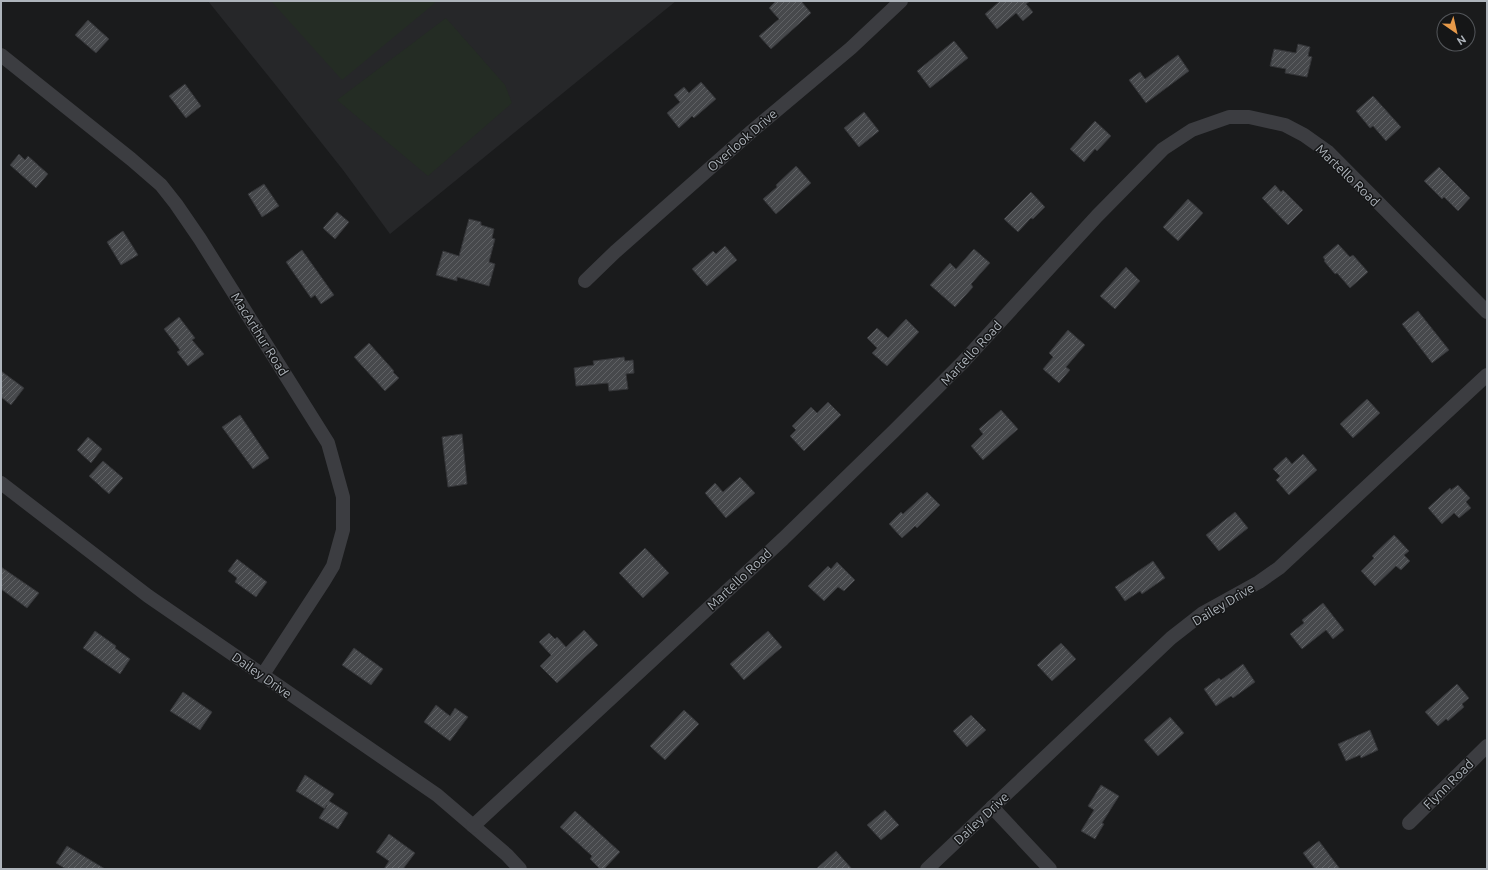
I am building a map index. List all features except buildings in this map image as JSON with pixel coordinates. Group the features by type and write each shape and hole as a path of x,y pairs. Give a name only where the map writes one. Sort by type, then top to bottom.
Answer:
{"street":[{"name":"Overlook Drive","path":"585,281 740,141 851,48 901,1"},
{"name":"MacArthur Road","path":"1,55 132,159 161,184 200,239 328,443 343,497 343,530 333,566 262,676"},
{"name":"Martello Road","path":"473,826 783,539 963,362 1097,216 1163,149 1192,130 1229,117 1249,117 1285,125 1304,135 1328,152 1487,312"},
{"name":"Dailey Drive","path":"926,869 1171,638 1203,613 1259,582 1279,568 1426,434 1487,375"},
{"name":"Dailey Drive","path":"1,484 148,596 262,676 437,795 507,855 520,869"},
{"name":"Flynn Road","path":"1409,823 1487,746"},
{"path":"992,807 1050,869"}],"shaded area":[{"path":"208,1 676,1 390,234 343,170"},
{"path":"271,1 434,1 435,3 342,80"},
{"path":"446,18 505,85 512,103 428,176 337,100"}]}
